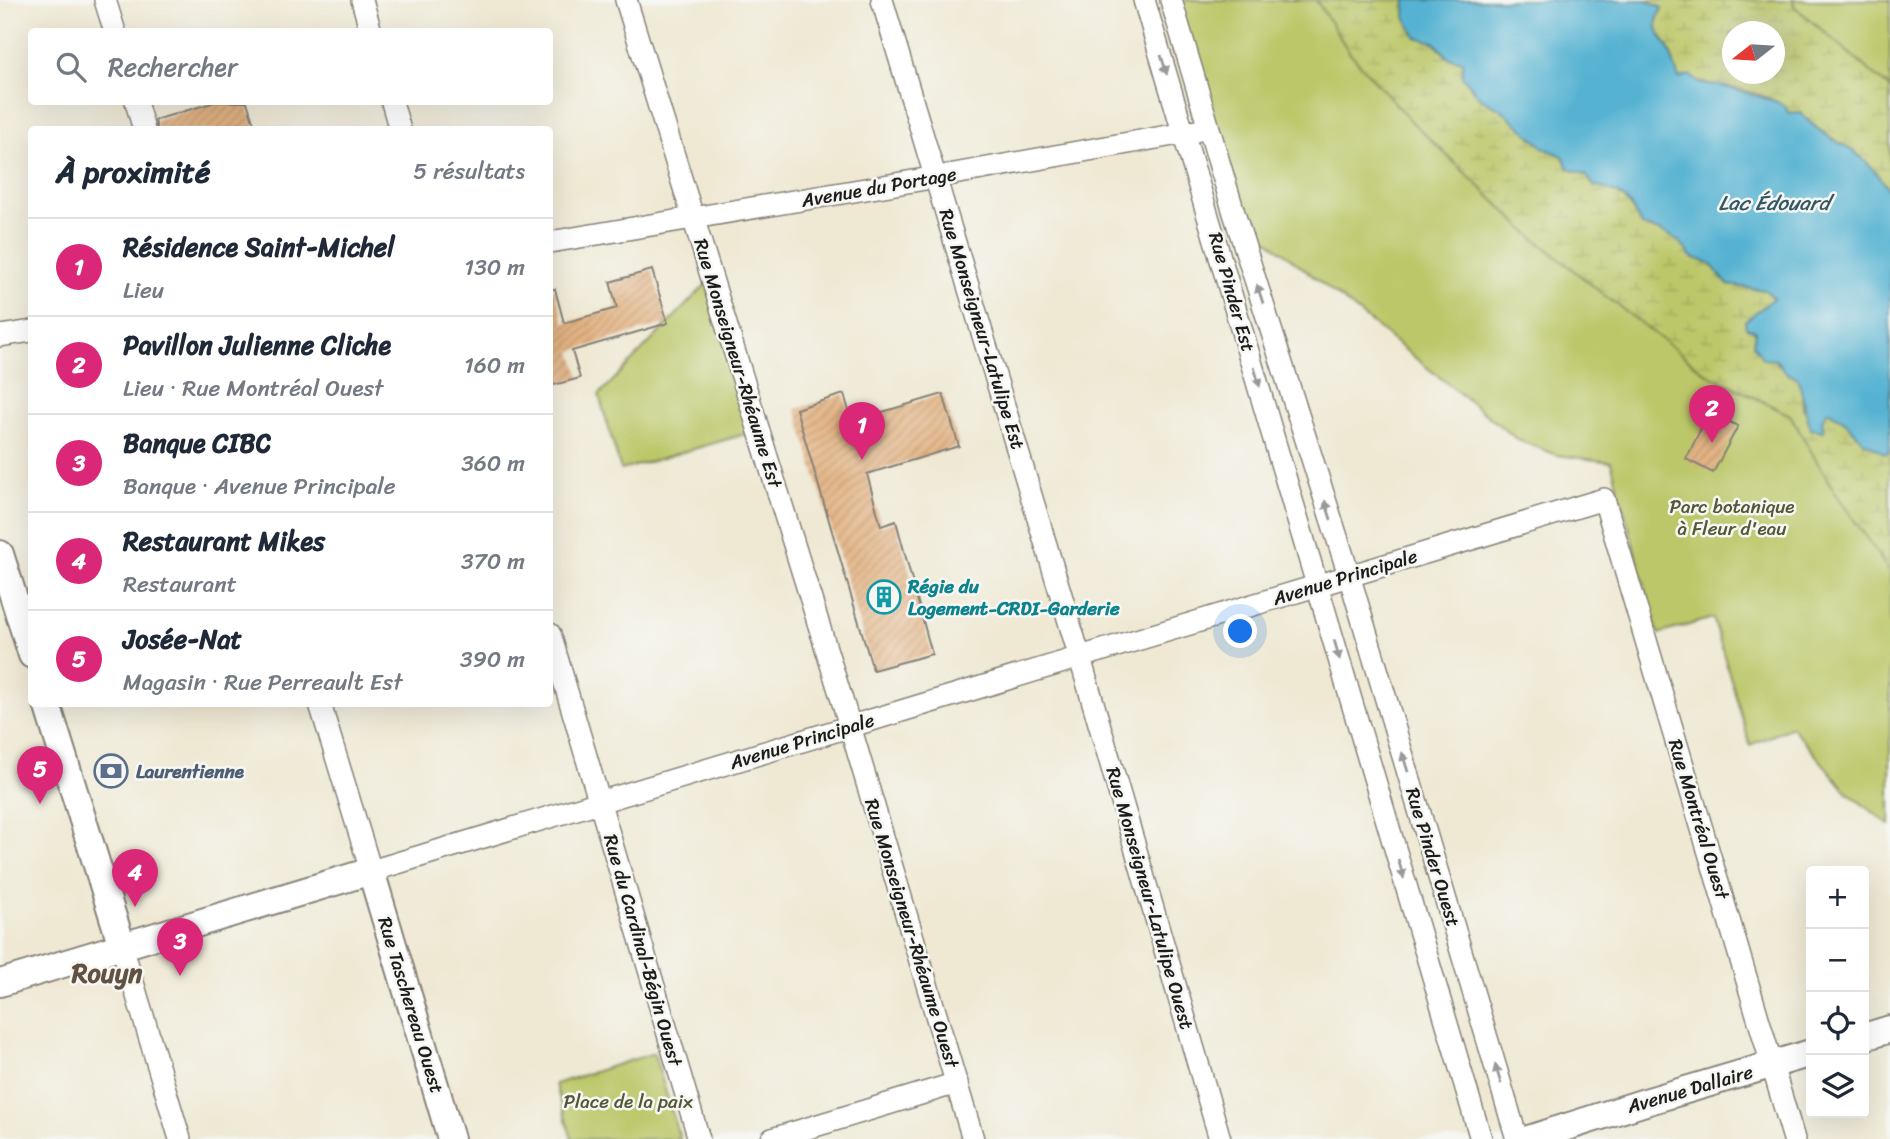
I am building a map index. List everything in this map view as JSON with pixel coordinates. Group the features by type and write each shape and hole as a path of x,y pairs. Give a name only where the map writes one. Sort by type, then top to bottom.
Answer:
{"street":[{"path":"105,0 114,28"},
{"path":"362,0 370,28"},
{"name":"Rue Monseigneur-Rhéaume Est","path":"626,0 850,726"},
{"name":"Rue Monseigneur-Latulipe Est","path":"882,0 1080,658"},
{"name":"Rue Pinder Est","path":"1144,0 1318,585"},
{"name":"Rue Pinder Est","path":"1171,0 1208,128 1349,575"},
{"path":"137,105 143,126"},
{"path":"393,105 399,126"},
{"name":"Avenue du Portage","path":"553,241 1208,128"},
{"path":"0,336 28,332"},
{"name":"Avenue Principale","path":"0,983 1604,499"},
{"name":"Rue Montréal Ouest","path":"1604,499 1794,1139"},
{"path":"0,554 28,642"},
{"name":"Rue Pinder Ouest","path":"1349,575 1517,1139"},
{"name":"Rue Pinder Ouest","path":"1318,585 1481,1139"},
{"name":"Rue du Cardinal-Bégin Ouest","path":"553,644 699,1139"},
{"name":"Rue Monseigneur-Latulipe Ouest","path":"1080,658 1220,1139"},
{"path":"48,707 180,1139"},
{"path":"321,707 371,871"},
{"name":"Rue Monseigneur-Rhéaume Ouest","path":"850,726 973,1139"},
{"name":"Rue Taschereau Ouest","path":"371,871 451,1139"},
{"path":"1869,1035 1890,1029"},
{"name":"Avenue Dallaire","path":"1529,1139 1806,1055"},
{"path":"772,1139 957,1083"}],"green space":[{"name":"Parc botanique à Fleur d'eau","path":"1171,0 1316,0 1349,52 1412,122 1530,235 1707,374 1790,415 1834,491 1890,572 1890,825 1848,793 1792,727 1750,745 1713,618 1658,634 1611,462 1557,455 1518,440 1234,213"},
{"path":"1316,0 1406,0 1405,17 1416,36 1434,42 1449,58 1463,61 1480,98 1501,109 1544,148 1563,156 1568,168 1586,175 1594,186 1613,191 1624,198 1642,226 1677,240 1691,257 1710,263 1729,285 1765,290 1775,298 1745,321 1781,367 1797,376 1802,390 1803,409 1821,421 1827,411 1844,420 1863,441 1886,454 1890,450 1890,572 1834,491 1790,415 1707,374 1530,235 1412,122 1349,52"},
{"path":"1646,0 1793,0 1794,6 1890,88 1890,192 1860,157 1816,128 1800,112 1789,113 1774,100 1749,91 1679,78 1658,30 1657,21 1662,8"},
{"path":"1793,0 1890,0 1890,88 1794,6"},
{"path":"712,278 759,430 621,470 599,395"},
{"name":"Place de la paix","path":"654,1053 680,1139 572,1139 555,1084"}],"water":[{"name":"Lac Édouard","path":"1406,0 1646,0 1662,8 1657,26 1679,78 1690,75 1699,83 1718,85 1772,100 1784,105 1789,113 1800,112 1816,128 1866,161 1890,192 1890,450 1886,454 1863,441 1844,420 1827,411 1822,421 1824,431 1811,429 1797,377 1786,373 1776,360 1763,359 1753,344 1756,331 1746,328 1745,321 1774,298 1765,290 1728,285 1710,263 1691,257 1682,244 1671,236 1642,226 1624,198 1613,191 1594,186 1586,175 1568,168 1563,156 1544,148 1501,109 1480,98 1462,76 1463,61 1449,58 1434,42 1416,37 1405,17"}],"building":[{"path":"205,105 248,105 255,126 156,126 155,120"},
{"path":"652,270 668,323 572,351 580,378 553,385 553,289 564,323 617,308 610,282"},
{"path":"844,394 852,421 943,394 959,446 867,474 881,526 896,521 932,654 873,670 796,409"},
{"path":"1709,412 1738,426 1713,473 1686,459"}],"place":[{"name":"Pavillon Julienne Cliche","path":"1712,443"},
{"name":"Résidence Saint-Michel","path":"862,460"},
{"name":"Régie du Logement-CRDI-Garderie","path":"884,597"},
{"name":"Laurentienne","path":"111,771"},
{"name":"Josée-Nat","path":"40,804"},
{"name":"Restaurant Mikes","path":"135,907"},
{"name":"Banque CIBC","path":"180,976"}],"district":[{"name":"Rouyn","path":"107,973"}]}
